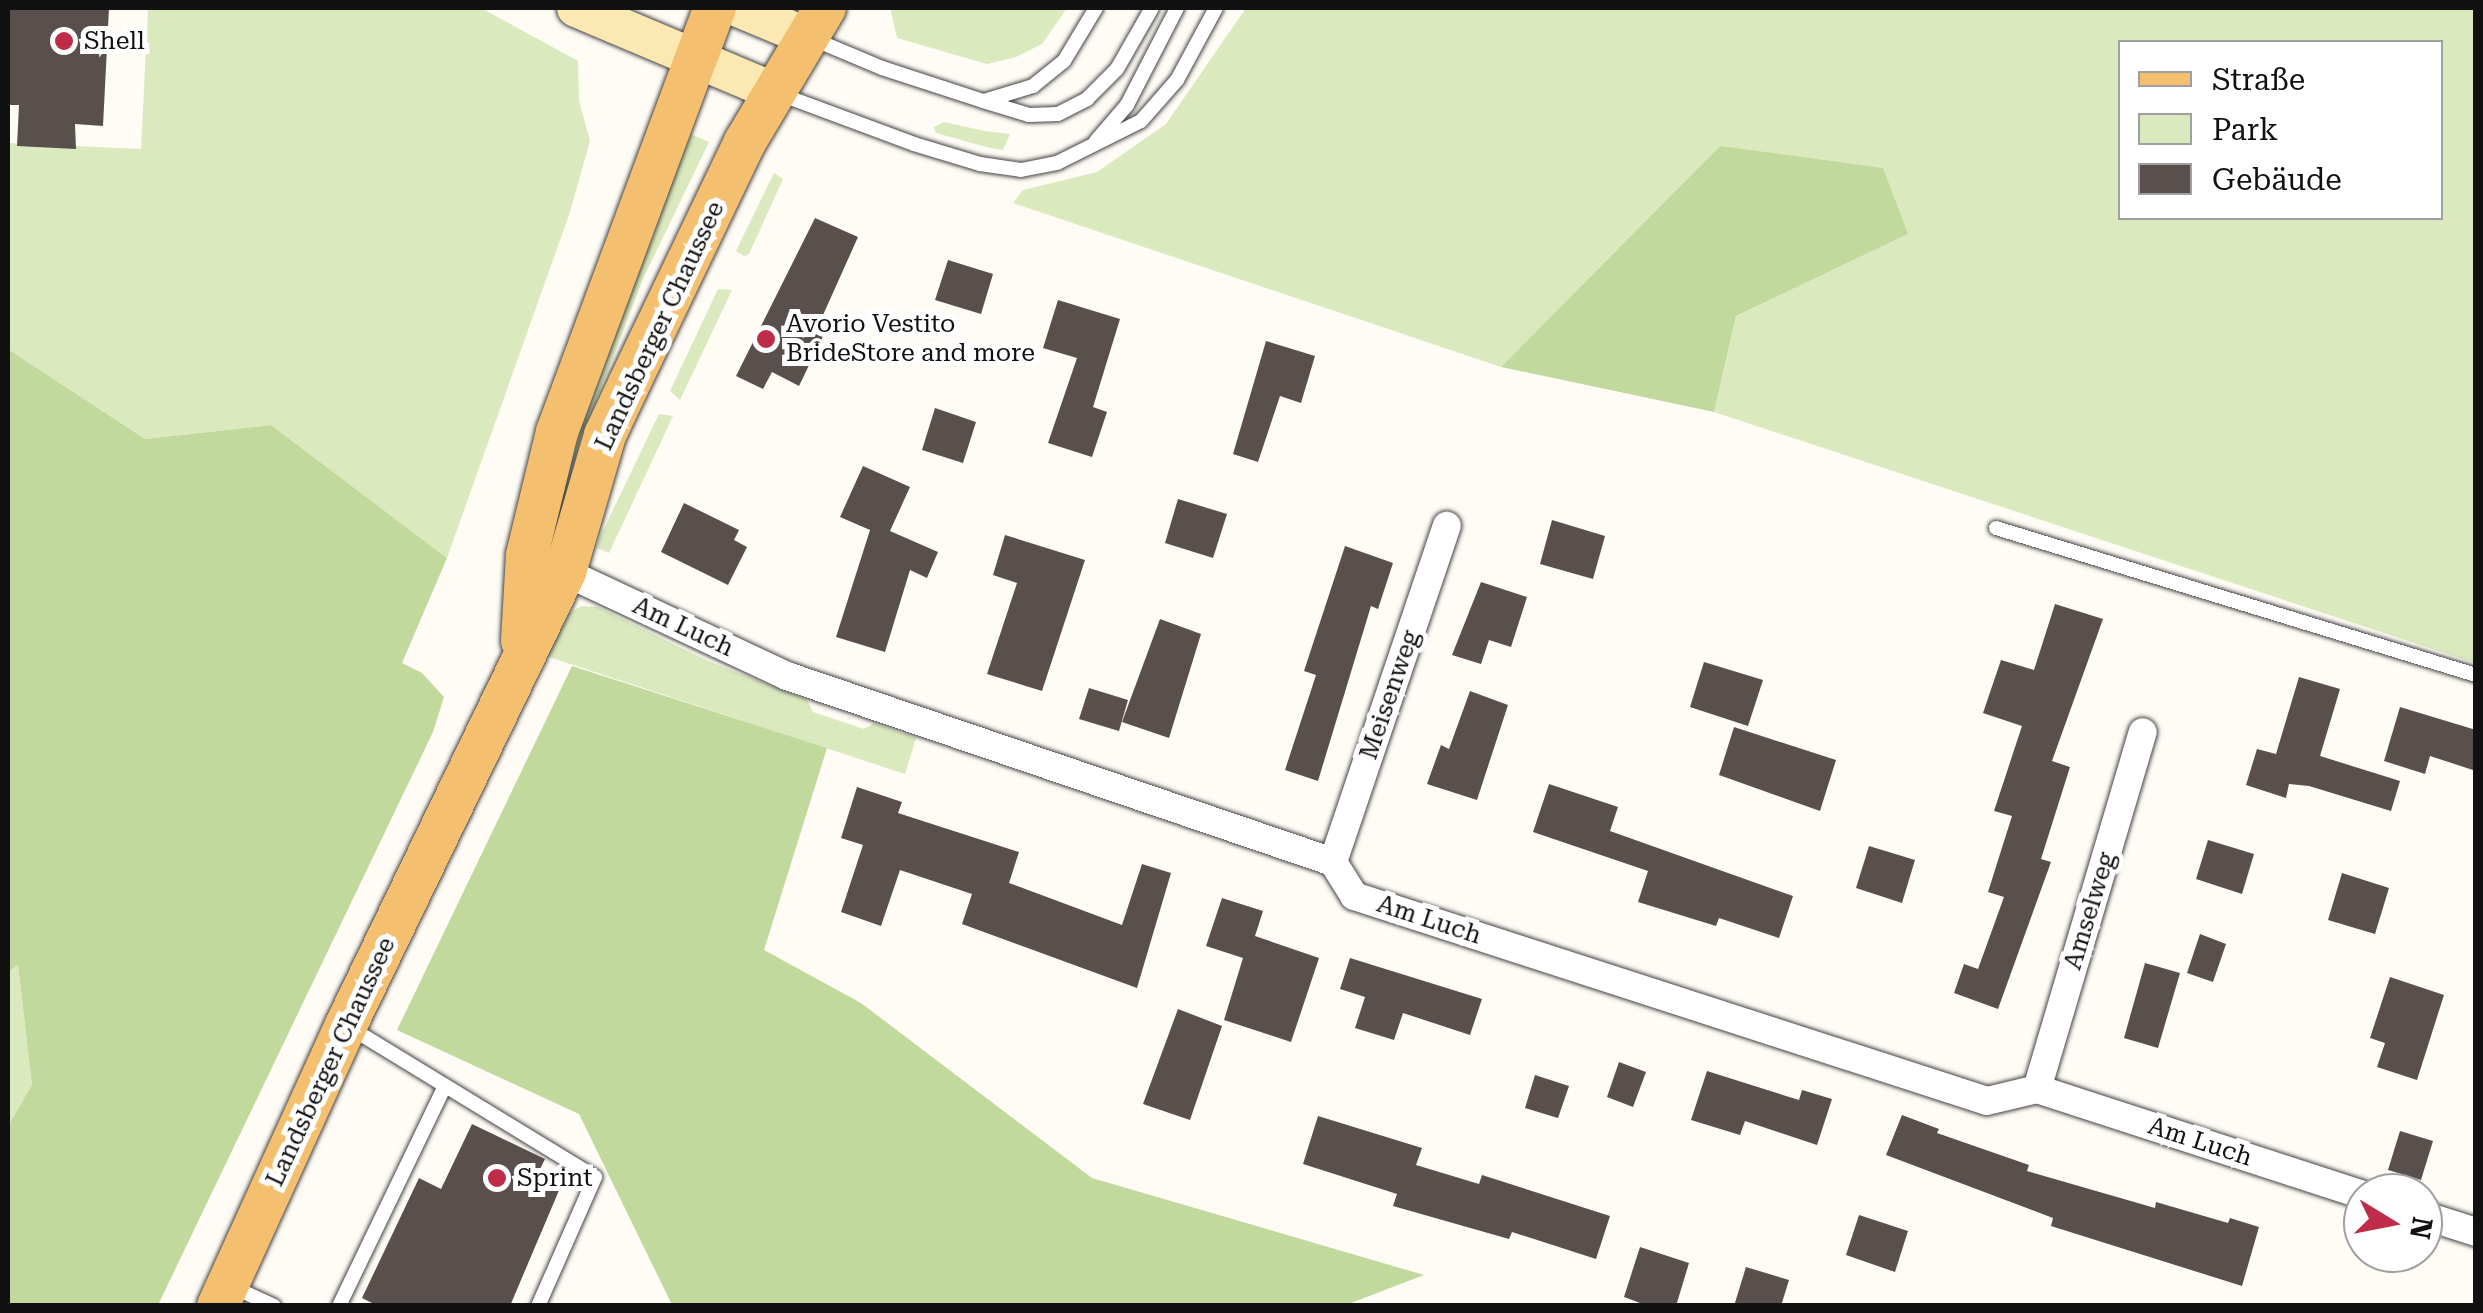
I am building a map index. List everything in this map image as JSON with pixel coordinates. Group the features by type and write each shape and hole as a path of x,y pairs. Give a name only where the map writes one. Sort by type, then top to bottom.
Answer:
{"main road":[{"path":"576,8 761,86"},
{"name":"Landsberger Chaussee","path":"223,1295 520,656 546,563 574,377 715,8"},
{"path":"738,8 803,22"},
{"name":"Landsberger Chaussee","path":"546,563 744,142 761,86 803,22"}],"street":[{"name":"Meisenweg","path":"1334,862 1446,526"},
{"name":"Am Luch","path":"546,563 787,676 1334,862 1354,896 1987,1102 2037,1089 2343,1188"},
{"name":"Amselweg","path":"2037,1089 2143,732"},
{"path":"2443,1221 2476,1232"}],"lane":[{"path":"983,101 1033,86 1064,61 1096,8"},
{"path":"803,22 882,68 1028,115 1058,114 1086,98 1116,69 1152,8"},
{"path":"1089,149 1128,105 1177,8"},
{"path":"761,86 980,164 1020,170 1057,163 1141,121 1177,80 1216,8"},
{"path":"1996,528 2476,675"},
{"path":"346,1025 595,1177 538,1306"},
{"path":"339,1306 444,1088"},
{"path":"223,1295 274,1306"}],"green space":[{"path":"148,8 481,8 578,61 579,101 590,141 569,215 447,558 271,425 145,439 8,349 8,143 141,149"},
{"path":"890,8 1067,8 1042,44 1016,57 987,64 897,38"},
{"path":"1246,8 2475,8 2475,663 1714,412 1736,316 1908,234 1720,146 1501,367 1013,203 1023,190 1097,172 1166,124"},
{"path":"944,122 1010,134 1003,150 990,148 936,133 934,127"},
{"path":"686,132 709,142 643,279 570,470 588,394"},
{"path":"1720,146 1883,168 1908,234 1736,316 1714,412 1501,367"},
{"path":"774,173 783,179 749,254 744,256 736,251"},
{"path":"718,289 732,290 680,400 670,391"},
{"path":"8,349 145,439 271,425 447,558 402,663 422,673 444,697 433,732 158,1305 8,1305 8,1126 32,1085 18,965 8,972"},
{"path":"659,414 673,416 609,553 597,548 600,537"},
{"path":"582,606 598,607 708,661 807,700 813,712 864,729 874,723 916,738 905,774 546,656 564,615"},
{"path":"572,666 827,748 764,950 861,1003 1092,1178 1424,1275 1343,1306 672,1305 579,1114 397,1030"},
{"path":"18,965 32,1085 8,1126 8,972"}],"building":[{"path":"8,8 109,8 103,126 75,124 76,149 17,146 19,105 8,105"},
{"path":"815,218 858,237 819,324 827,328 799,386 772,372 763,389 736,376"},
{"path":"948,260 993,274 981,314 935,300"},
{"path":"1058,300 1120,319 1093,407 1107,412 1092,457 1048,443 1077,358 1043,348"},
{"path":"1266,341 1315,356 1301,403 1280,396 1258,462 1233,454"},
{"path":"935,408 976,422 963,463 922,450"},
{"path":"863,466 910,487 890,531 938,552 927,578 910,570 885,652 836,637 870,530 840,517"},
{"path":"1178,499 1227,514 1213,558 1165,543"},
{"path":"684,503 739,530 734,540 747,547 728,585 661,552"},
{"path":"1552,520 1605,536 1593,579 1540,564"},
{"path":"1005,535 1085,560 1042,691 987,674 1017,583 993,575"},
{"path":"1345,546 1393,563 1378,609 1371,606 1318,781 1285,770 1316,675 1304,671"},
{"path":"1481,582 1527,597 1511,647 1489,640 1481,664 1452,655"},
{"path":"2055,604 2103,619 2052,761 2070,767 2041,859 2051,862 1998,1009 1954,993 1964,964 1978,969 2004,897 1988,892 2012,816 1994,811 2022,726 1983,713 2001,660 2034,670"},
{"path":"1160,619 1201,634 1169,738 1122,722"},
{"path":"1704,662 1763,680 1748,726 1690,707"},
{"path":"2299,677 2340,689 2320,756 2400,781 2391,811 2309,786 2289,784 2286,798 2246,785 2257,749 2276,754"},
{"path":"1089,688 1128,700 1119,731 1079,719"},
{"path":"1470,691 1508,705 1477,800 1427,784 1441,745 1449,749"},
{"path":"2400,707 2476,730 2476,771 2430,756 2425,774 2384,761"},
{"path":"1734,727 1836,760 1820,811 1719,775"},
{"path":"1549,784 1618,807 1610,831 1793,896 1779,938 1719,918 1716,926 1638,902 1648,871 1533,832"},
{"path":"857,787 902,802 898,813 1019,852 1009,883 1122,925 1142,864 1171,873 1137,988 962,924 972,894 900,870 881,926 841,912 863,845 841,838"},
{"path":"2208,840 2254,854 2242,894 2196,879"},
{"path":"1869,846 1915,860 1902,903 1856,888"},
{"path":"2342,873 2389,888 2375,934 2328,920"},
{"path":"1222,898 1263,911 1255,936 1319,958 1291,1042 1224,1020 1243,958 1206,946"},
{"path":"2200,934 2226,944 2213,982 2187,973"},
{"path":"1350,958 1482,999 1470,1035 1403,1013 1394,1040 1355,1028 1365,997 1340,989"},
{"path":"2145,963 2180,973 2158,1048 2124,1038"},
{"path":"2390,977 2444,995 2417,1080 2377,1067 2385,1043 2370,1038"},
{"path":"1178,1009 1222,1026 1190,1120 1143,1104"},
{"path":"1619,1062 1646,1072 1633,1107 1607,1097"},
{"path":"1707,1071 1799,1100 1802,1090 1832,1099 1817,1145 1745,1121 1740,1135 1691,1120"},
{"path":"1535,1075 1569,1086 1558,1118 1525,1108"},
{"path":"1902,1115 1939,1129 1937,1133 2029,1165 2027,1171 2155,1208 2156,1202 2228,1223 2230,1218 2259,1227 2242,1286 2051,1226 2053,1218 1886,1155"},
{"path":"1318,1116 1422,1148 1416,1165 1479,1184 1482,1175 1610,1216 1596,1259 1512,1232 1509,1239 1393,1206 1397,1194 1303,1164"},
{"path":"472,1124 545,1159 540,1169 563,1181 510,1306 378,1306 362,1298 419,1178 441,1189"},
{"path":"2400,1131 2433,1141 2423,1173 2388,1170"},
{"path":"1859,1215 1908,1231 1895,1272 1846,1255"},
{"path":"1640,1247 1689,1263 1676,1306 1648,1306 1624,1297"},
{"path":"1746,1267 1789,1280 1781,1306 1734,1306"}],"place":[{"name":"Shell","path":"64,41"},
{"name":"Avorio Vestito BrideStore and more","path":"766,339"},
{"name":"Sprint","path":"497,1178"}]}
